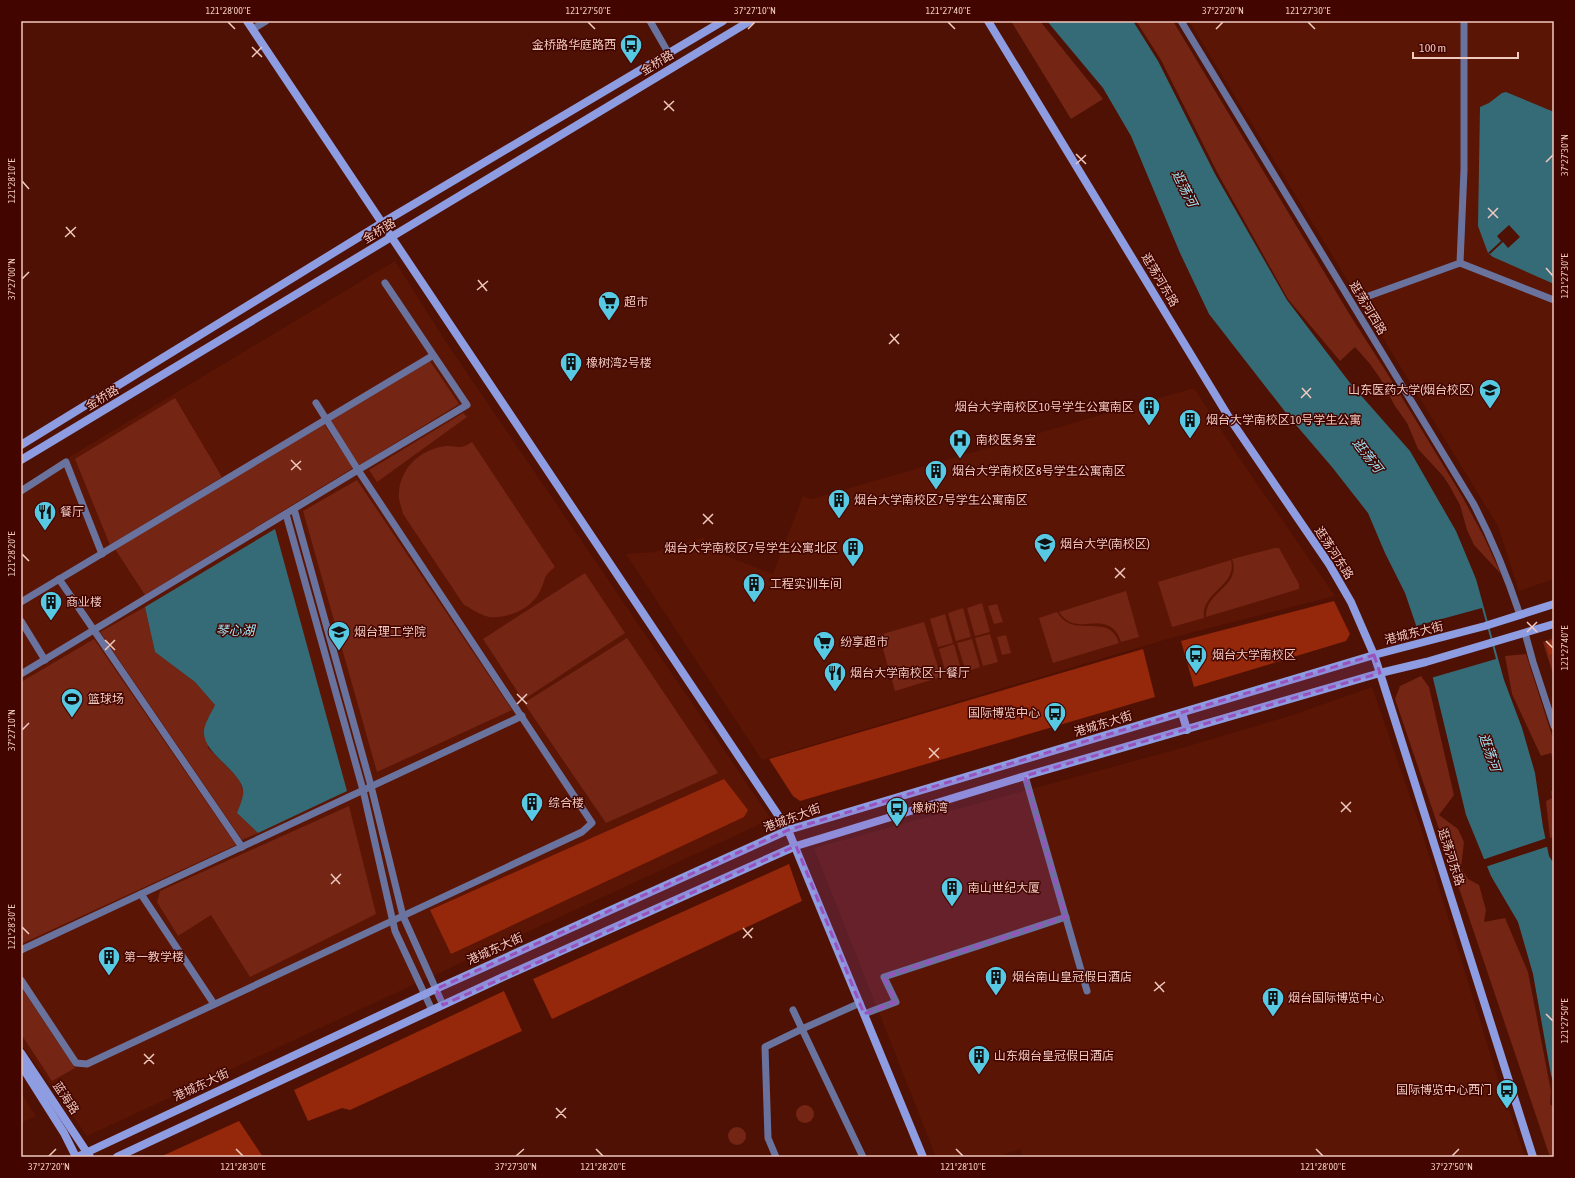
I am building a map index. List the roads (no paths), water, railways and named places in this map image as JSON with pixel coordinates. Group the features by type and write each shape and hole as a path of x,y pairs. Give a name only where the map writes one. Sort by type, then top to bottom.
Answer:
{"street":[{"path":"247,21 788,830 796,846 922,1157"},
{"path":"253,29 266,21"},
{"path":"650,21 669,54"},
{"name":"金桥路","path":"21,445 382,223 723,21"},
{"name":"金桥路","path":"21,460 392,238 750,21"},
{"name":"逛荡河东路","path":"988,21 1230,419 1329,564 1351,602 1374,655 1380,673 1533,1157"},
{"name":"逛荡河西路","path":"1181,21 1474,503 1489,535 1520,615"},
{"path":"1460,263 1464,170 1464,21"},
{"path":"1366,297 1460,263 1554,300"},
{"path":"21,674 358,470 467,406 432,356 385,283"},
{"path":"21,602 432,356"},
{"path":"21,980 76,1063 87,1064 582,832 592,823 358,470 316,403"},
{"path":"21,491 66,462 102,554"},
{"path":"294,509 371,786 403,916 443,1005"},
{"path":"286,514 363,790 395,931 432,1010"},
{"path":"59,579 242,847"},
{"name":"港城东大街","path":"77,1157 88,1154 425,994 788,830 1374,655 1485,626 1554,604"},
{"path":"21,621 45,660"},
{"path":"117,1157 432,1010 796,846 1025,776 1380,673 1493,643 1554,624"},
{"path":"1526,633 1533,662 1554,726"},
{"path":"1182,713 1187,730"},
{"path":"21,950 522,716"},
{"path":"1025,776 1087,991"},
{"path":"141,894 214,1004"},
{"path":"864,1014 896,1002 884,977 1066,917"},
{"path":"776,1157 768,1138 765,1047 860,1004"},
{"path":"793,1010 863,1157"},
{"name":"蓝海路","path":"21,1053 88,1154"},
{"name":"蓝海路","path":"21,1065 64,1133 77,1157"}],"water":[{"name":"逛荡河","path":"1047,21 1133,21 1158,61 1215,174 1287,300 1350,383 1410,451 1456,531 1476,579 1504,680 1522,728 1535,773 1549,856 1554,864 1554,1084 1551,1075 1533,974 1518,922 1491,876 1466,815 1430,666 1405,593 1385,553 1368,513 1332,467 1290,418 1209,314 1180,253 1131,136 1103,88"},
{"path":"1506,92 1554,112 1554,284 1493,257 1488,253 1478,226 1480,107"},
{"name":"琴心湖","path":"275,529 347,791 258,833 237,813 243,795 242,787 238,779 210,748 205,740 204,731 208,718 215,705 195,682 155,652 145,607"}],"place":[{"name":"金桥路华庭路西","path":"631,64"},
{"name":"超市","path":"609,322"},
{"name":"橡树湾2号楼","path":"571,382"},
{"name":"山东医药大学(烟台校区)","path":"1490,410"},
{"name":"烟台大学南校区10号学生公寓南区","path":"1149,426"},
{"name":"烟台大学南校区10号学生公寓","path":"1190,440"},
{"name":"南校医务室","path":"960,460"},
{"name":"烟台大学南校区8号学生公寓南区","path":"936,490"},
{"name":"烟台大学南校区7号学生公寓南区","path":"839,520"},
{"name":"餐厅","path":"45,532"},
{"name":"烟台大学(南校区)","path":"1045,564"},
{"name":"烟台大学南校区7号学生公寓北区","path":"853,568"},
{"name":"工程实训车间","path":"754,604"},
{"name":"商业楼","path":"51,622"},
{"name":"烟台理工学院","path":"339,652"},
{"name":"纷享超市","path":"824,662"},
{"name":"烟台大学南校区","path":"1196,674"},
{"name":"烟台大学南校区十餐厅","path":"835,692"},
{"name":"篮球场","path":"72,718"},
{"name":"国际博览中心","path":"1055,732"},
{"name":"综合楼","path":"532,822"},
{"name":"橡树湾","path":"897,828"},
{"name":"南山世纪大厦","path":"952,908"},
{"name":"第一教学楼","path":"109,976"},
{"name":"烟台南山皇冠假日酒店","path":"996,996"},
{"name":"烟台国际博览中心","path":"1273,1018"},
{"name":"山东烟台皇冠假日酒店","path":"979,1076"},
{"name":"国际博览中心西门","path":"1507,1110"}]}
